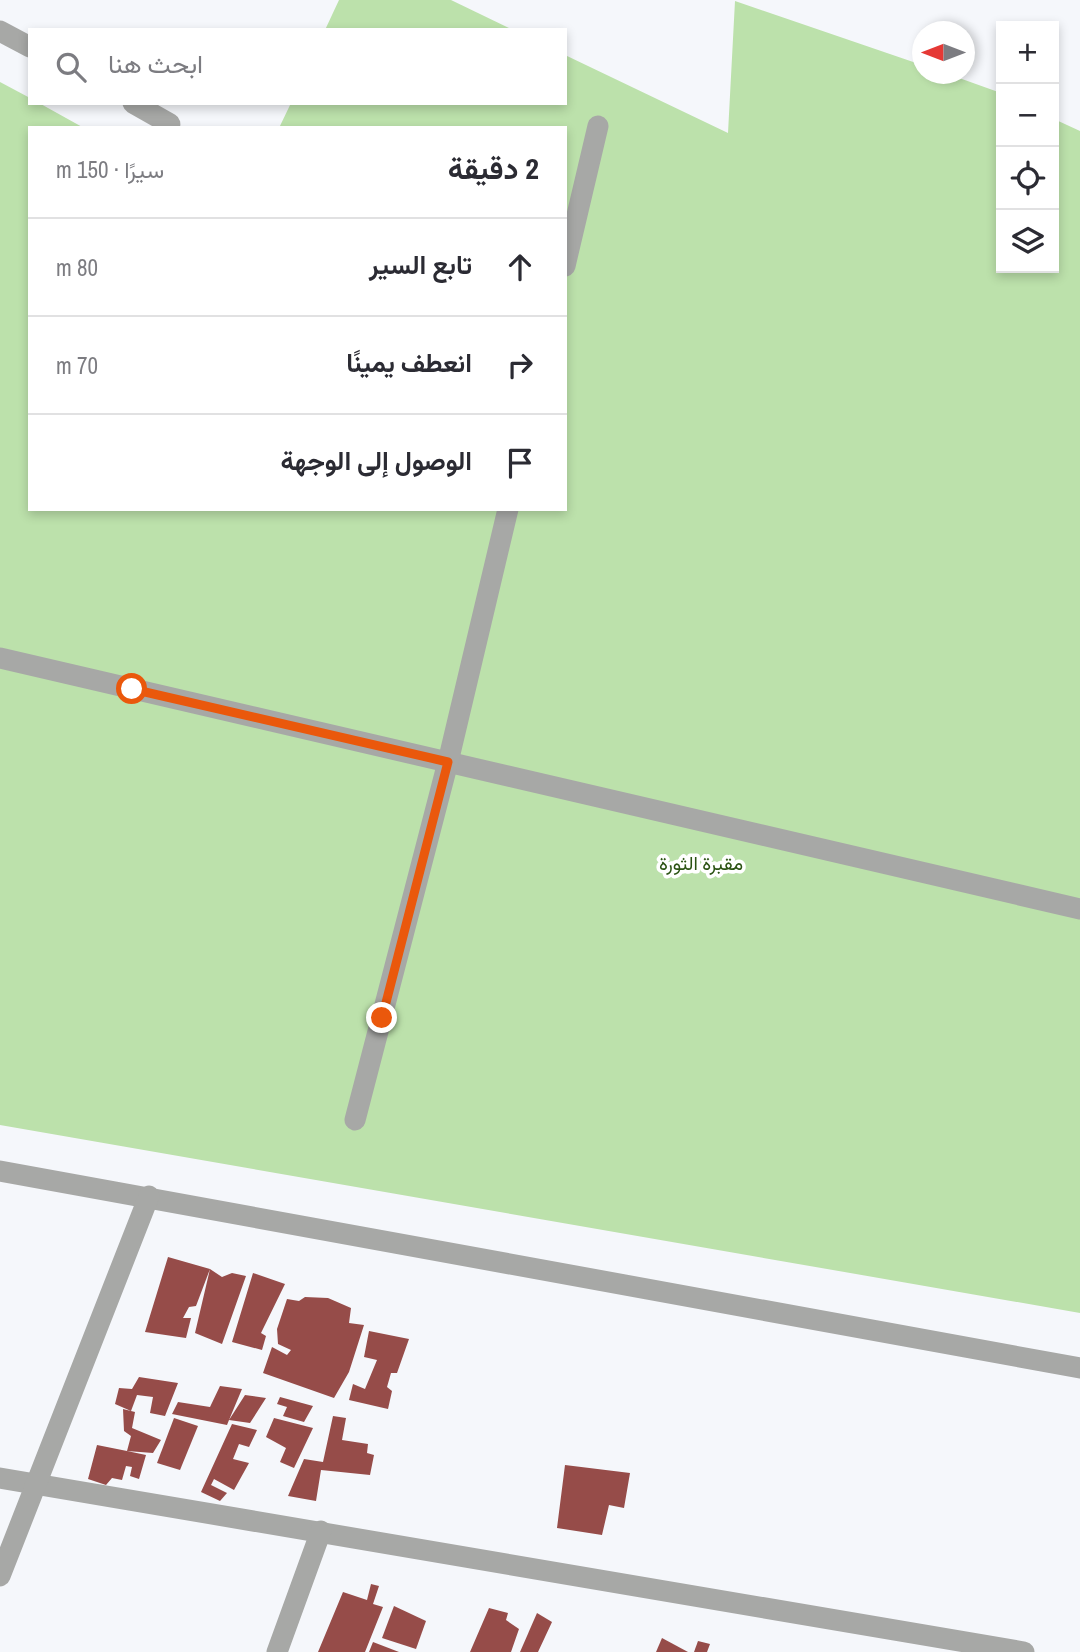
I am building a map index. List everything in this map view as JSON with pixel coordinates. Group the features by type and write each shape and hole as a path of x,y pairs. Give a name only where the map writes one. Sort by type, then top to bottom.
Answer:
{"street":[{"path":"0,31 28,46"},
{"path":"137,105 170,124"},
{"path":"567,258 598,126"},
{"path":"355,1120 448,762 508,511"},
{"path":"0,658 1080,909"},
{"path":"0,1171 149,1196 1080,1368"},
{"path":"0,1576 149,1196"},
{"path":"0,1478 1024,1652"},
{"path":"277,1652 321,1531"}],"green space":[{"path":"339,0 451,0 509,28 326,28"},
{"name":"مقبرة الثورة","path":"735,1 912,62 912,84 975,84 996,91 996,273 1059,273 1059,121 1080,131 1080,1313 0,1125 0,82 28,97 28,105 43,105 80,126 28,126 28,511 567,511 567,126 280,126 290,105 567,105 567,56 728,133"}],"building":[{"path":"168,1257 210,1269 196,1306 189,1307 183,1318 191,1318 186,1338 145,1332"},
{"path":"210,1269 222,1277 232,1273 246,1276 222,1344 195,1333"},
{"path":"253,1273 285,1284 261,1333 266,1336 262,1350 232,1342"},
{"path":"305,1297 328,1298 351,1308 349,1323 364,1325 349,1372 334,1398 263,1373 272,1347 287,1355 291,1350 278,1344 277,1329 287,1299 299,1301"},
{"path":"369,1331 409,1339 397,1373 391,1373 387,1387 392,1391 388,1409 349,1400 353,1384 365,1389 377,1360 364,1357"},
{"path":"139,1377 178,1383 165,1416 150,1413 153,1397 137,1395 131,1411 115,1404 119,1388 132,1389"},
{"path":"220,1386 242,1389 227,1425 172,1414 178,1402 210,1407"},
{"path":"245,1395 266,1398 250,1423 229,1420"},
{"path":"280,1397 313,1406 304,1422 283,1416 287,1407 277,1404"},
{"path":"123,1409 135,1412 132,1428 161,1440 153,1453 127,1451 131,1436 124,1431"},
{"path":"333,1416 346,1418 342,1440 368,1444 367,1453 374,1455 370,1475 321,1470 316,1501 288,1496 304,1459 323,1462"},
{"path":"174,1418 198,1426 180,1470 157,1463"},
{"path":"274,1418 313,1428 294,1468 280,1462 286,1448 266,1437"},
{"path":"232,1424 257,1430 249,1447 239,1444 233,1459 249,1463 234,1490 214,1479 211,1485 227,1493 220,1501 201,1492"},
{"path":"97,1445 146,1455 139,1479 130,1476 132,1467 126,1466 122,1480 112,1478 106,1485 88,1479"},
{"path":"565,1465 630,1473 624,1508 609,1505 602,1535 557,1528"},
{"path":"371,1584 379,1586 373,1604 383,1607 365,1652 318,1652 343,1592 367,1600"},
{"path":"394,1606 426,1621 416,1649 382,1638"},
{"path":"489,1608 508,1613 506,1620 519,1629 511,1652 470,1652"},
{"path":"537,1613 552,1622 538,1652 520,1652"},
{"path":"662,1638 688,1652 656,1652"},
{"path":"698,1641 710,1644 707,1652 694,1652"},
{"path":"373,1642 399,1652 369,1652"}],"route":[{"path":"132,689 448,762 382,1018"}]}
